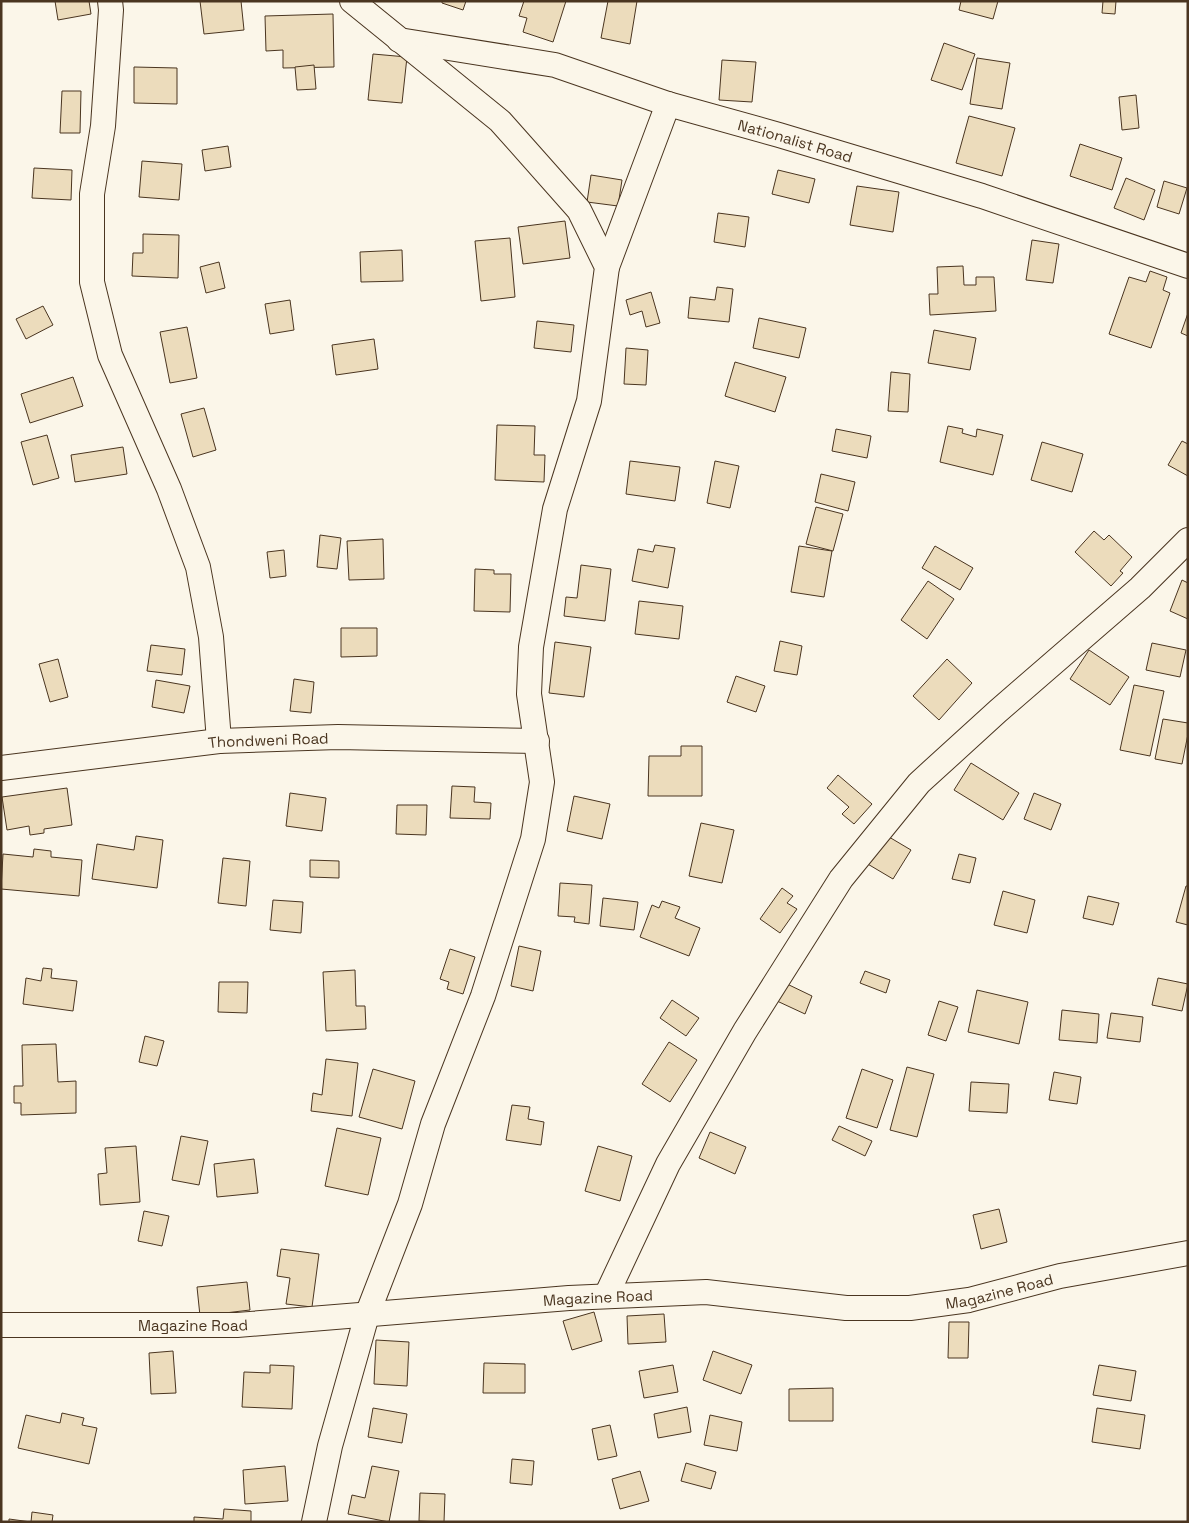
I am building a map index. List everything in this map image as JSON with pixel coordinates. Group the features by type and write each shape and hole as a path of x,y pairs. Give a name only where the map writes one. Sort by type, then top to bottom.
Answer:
{"street":[{"path":"110,1 111,10 103,126 92,194 92,282 110,355 169,489 198,567 211,637 219,741"},
{"path":"352,1 500,121 579,210 607,267"},
{"name":"Nationalist Road","path":"397,39 555,65 668,104 982,196 1188,266"},
{"path":"314,1522 330,1446 367,1315 410,1204 433,1124 483,996 532,839 542,782 529,694 531,647 555,509 589,401 607,267 668,104"},
{"path":"606,1296 668,1164 745,1030 841,879 919,783 998,711 1140,588 1188,540"},
{"name":"Thondweni Road","path":"1,768 219,741 338,737 537,741"},
{"name":"Magazine Road","path":"1,1325 237,1325 569,1298 706,1292 846,1308 910,1308 969,1300 1060,1276 1188,1253"}],"building":[{"path":"55,1 89,1 91,14 58,20"},
{"path":"200,1 241,1 244,30 204,34"},
{"path":"442,1 466,1 463,10 442,3"},
{"path":"524,1 566,1 553,42 523,32 527,18 519,16"},
{"path":"608,1 637,1 630,44 601,38"},
{"path":"961,1 998,1 993,19 959,10"},
{"path":"1103,1 1116,1 1115,14 1102,13"},
{"path":"333,14 334,67 283,68 283,50 266,51 265,16"},
{"path":"944,43 975,54 962,90 931,80"},
{"path":"373,54 407,57 402,103 368,100"},
{"path":"977,58 1010,63 1002,109 970,104"},
{"path":"722,60 756,62 752,102 719,100"},
{"path":"314,65 316,89 297,90 295,67"},
{"path":"134,67 177,68 177,104 134,103"},
{"path":"62,91 81,91 80,133 60,133"},
{"path":"1136,95 1139,128 1122,130 1119,97"},
{"path":"969,116 1015,128 1002,176 956,163"},
{"path":"1080,144 1122,158 1112,190 1070,176"},
{"path":"228,146 231,167 205,171 202,150"},
{"path":"142,161 182,164 179,200 139,197"},
{"path":"34,168 72,170 71,200 32,198"},
{"path":"778,170 815,179 809,203 772,194"},
{"path":"591,175 622,180 618,206 587,202"},
{"path":"1126,178 1155,190 1144,220 1114,208"},
{"path":"1164,181 1187,188 1179,214 1157,207"},
{"path":"857,186 899,192 893,232 850,225"},
{"path":"718,213 749,217 745,247 714,242"},
{"path":"565,221 570,258 523,264 518,227"},
{"path":"143,234 179,235 178,278 132,276 133,253 143,253"},
{"path":"510,238 515,297 481,301 475,241"},
{"path":"1032,240 1059,244 1053,283 1026,280"},
{"path":"402,250 403,281 361,282 360,252"},
{"path":"219,262 225,288 206,293 200,267"},
{"path":"963,266 964,285 976,285 976,277 994,277 996,311 930,315 929,294 938,294 937,267"},
{"path":"1150,271 1167,277 1163,290 1170,293 1151,348 1109,334 1129,277 1146,282"},
{"path":"717,287 733,289 729,322 688,318 690,297 715,300"},
{"path":"651,292 660,323 646,327 642,311 630,315 626,300"},
{"path":"290,300 294,330 270,334 265,304"},
{"path":"43,306 53,325 26,339 16,319"},
{"path":"1188,313 1188,336 1181,333"},
{"path":"759,318 806,328 799,358 753,348"},
{"path":"537,321 574,325 571,352 534,348"},
{"path":"187,327 197,378 170,383 160,332"},
{"path":"934,330 976,338 970,370 928,363"},
{"path":"374,339 378,369 336,375 332,345"},
{"path":"626,348 648,350 646,385 624,384"},
{"path":"735,362 786,377 775,412 725,396"},
{"path":"891,372 910,374 908,412 888,411"},
{"path":"73,377 83,406 30,423 21,394"},
{"path":"204,408 216,450 193,457 181,414"},
{"path":"497,425 535,426 534,455 545,455 544,482 495,480"},
{"path":"948,426 963,429 962,433 976,437 977,429 1003,435 993,475 940,462"},
{"path":"836,429 871,436 867,458 832,451"},
{"path":"47,435 59,478 33,485 21,442"},
{"path":"1182,441 1188,444 1188,476 1168,465"},
{"path":"1042,442 1083,454 1072,492 1031,480"},
{"path":"123,447 127,474 75,482 71,455"},
{"path":"630,461 680,467 675,501 626,494"},
{"path":"715,461 739,466 730,508 707,503"},
{"path":"821,474 855,482 848,511 815,502"},
{"path":"816,507 843,514 833,551 806,544"},
{"path":"1094,531 1104,540 1109,535 1132,557 1120,571 1123,573 1111,586 1075,552"},
{"path":"320,535 341,538 337,569 317,567"},
{"path":"383,539 384,579 349,580 347,541"},
{"path":"655,545 675,548 668,588 632,581 638,549 653,552"},
{"path":"799,546 832,551 824,597 791,592"},
{"path":"935,546 973,568 960,590 922,568"},
{"path":"284,550 286,576 270,578 267,552"},
{"path":"581,565 611,569 605,621 564,616 566,597 577,598"},
{"path":"475,569 494,570 494,574 511,574 510,612 474,611"},
{"path":"1182,580 1188,583 1188,619 1170,611"},
{"path":"928,581 954,599 927,639 901,620"},
{"path":"639,601 683,606 679,639 635,634"},
{"path":"341,628 377,628 377,656 341,657"},
{"path":"780,641 802,646 797,675 774,671"},
{"path":"555,642 591,647 584,697 549,693"},
{"path":"1152,643 1186,650 1180,677 1146,670"},
{"path":"151,645 185,649 182,675 147,671"},
{"path":"1089,650 1129,677 1110,705 1070,679"},
{"path":"58,659 68,697 50,702 39,664"},
{"path":"947,659 972,683 939,720 913,696"},
{"path":"736,676 765,686 756,712 727,702"},
{"path":"294,679 314,682 311,713 290,711"},
{"path":"156,680 190,686 184,713 152,707"},
{"path":"1134,685 1164,691 1150,756 1120,750"},
{"path":"1163,719 1188,723 1188,734 1182,764 1155,759"},
{"path":"681,746 702,746 702,796 648,796 649,756 681,756"},
{"path":"971,763 1019,793 1003,820 954,790"},
{"path":"838,775 872,804 854,824 842,814 849,807 827,788"},
{"path":"452,786 475,787 474,802 491,803 490,819 450,818"},
{"path":"67,788 72,825 44,829 44,833 30,835 29,826 7,830 2,797"},
{"path":"290,793 326,798 322,831 286,826"},
{"path":"1034,793 1061,804 1051,830 1024,819"},
{"path":"574,796 610,804 602,839 567,831"},
{"path":"397,805 427,805 426,835 396,834"},
{"path":"701,823 734,830 722,883 689,876"},
{"path":"884,834 911,850 893,879 866,863"},
{"path":"136,836 163,840 157,888 92,879 97,844 134,850"},
{"path":"34,849 51,851 51,857 82,860 79,896 1,889 3,854 33,857"},
{"path":"959,854 976,858 970,883 952,879"},
{"path":"223,858 250,861 246,906 218,903"},
{"path":"310,860 339,861 339,878 310,877"},
{"path":"560,883 592,885 589,924 574,922 575,917 558,916"},
{"path":"1186,886 1188,886 1188,925 1176,922"},
{"path":"782,888 793,896 787,903 797,909 780,933 760,919"},
{"path":"1003,891 1035,900 1027,933 994,925"},
{"path":"1088,896 1119,903 1113,925 1083,918"},
{"path":"603,898 638,902 634,930 600,926"},
{"path":"273,900 303,902 301,933 270,930"},
{"path":"662,901 680,907 675,918 700,928 689,956 640,937 652,905 659,908"},
{"path":"519,946 541,951 533,991 511,986"},
{"path":"450,949 475,957 463,994 447,989 449,982 440,979"},
{"path":"43,968 52,969 51,978 77,981 73,1011 23,1004 26,978 41,981"},
{"path":"355,970 356,1006 365,1006 366,1029 326,1031 323,972"},
{"path":"865,971 890,980 886,993 860,983"},
{"path":"1158,978 1188,984 1182,1011 1152,1005"},
{"path":"219,982 248,982 247,1013 218,1012"},
{"path":"785,983 812,996 805,1014 777,1001"},
{"path":"977,990 1028,1002 1019,1044 968,1032"},
{"path":"672,1000 699,1018 686,1036 660,1018"},
{"path":"939,1001 958,1007 946,1041 928,1035"},
{"path":"1062,1010 1099,1014 1097,1043 1059,1040"},
{"path":"1111,1013 1143,1017 1140,1042 1107,1038"},
{"path":"145,1036 164,1041 157,1066 139,1062"},
{"path":"669,1042 697,1060 670,1102 642,1084"},
{"path":"56,1044 58,1082 76,1081 76,1113 21,1115 21,1103 14,1103 14,1086 23,1086 22,1045"},
{"path":"326,1059 358,1063 352,1116 311,1111 313,1093 322,1095"},
{"path":"907,1067 934,1074 917,1137 890,1130"},
{"path":"373,1069 415,1081 402,1129 359,1117"},
{"path":"862,1069 893,1080 877,1128 846,1118"},
{"path":"1054,1072 1081,1077 1077,1104 1049,1100"},
{"path":"971,1082 1009,1084 1007,1113 969,1111"},
{"path":"512,1105 530,1107 528,1119 544,1122 541,1145 506,1140"},
{"path":"839,1126 872,1141 865,1156 832,1140"},
{"path":"337,1128 381,1138 368,1195 325,1186"},
{"path":"710,1132 746,1147 735,1174 699,1158"},
{"path":"181,1136 208,1141 199,1185 172,1180"},
{"path":"136,1146 140,1202 100,1205 98,1174 107,1173 105,1148"},
{"path":"598,1146 632,1156 620,1201 585,1191"},
{"path":"254,1159 258,1193 217,1197 214,1164"},
{"path":"999,1209 1007,1242 981,1249 973,1215"},
{"path":"144,1211 169,1216 162,1246 138,1241"},
{"path":"281,1249 319,1254 312,1307 286,1304 290,1278 277,1276"},
{"path":"247,1282 250,1310 200,1316 197,1287"},
{"path":"594,1312 602,1341 572,1350 563,1321"},
{"path":"664,1314 666,1342 628,1344 627,1316"},
{"path":"949,1322 969,1322 968,1358 948,1358"},
{"path":"376,1340 409,1342 407,1386 374,1384"},
{"path":"173,1351 176,1393 151,1394 149,1353"},
{"path":"713,1351 752,1365 741,1394 703,1380"},
{"path":"484,1363 525,1364 525,1393 483,1393"},
{"path":"270,1365 294,1366 292,1409 242,1407 244,1372 270,1373"},
{"path":"673,1365 678,1392 644,1398 639,1371"},
{"path":"1099,1365 1136,1371 1131,1401 1093,1395"},
{"path":"833,1388 833,1421 789,1421 789,1389"},
{"path":"687,1407 691,1432 658,1438 654,1414"},
{"path":"373,1408 407,1414 402,1443 368,1437"},
{"path":"1097,1408 1145,1415 1140,1449 1092,1442"},
{"path":"62,1413 84,1418 82,1425 97,1428 89,1464 18,1448 26,1415 60,1423"},
{"path":"710,1415 742,1422 737,1451 704,1445"},
{"path":"610,1425 617,1456 598,1460 592,1429"},
{"path":"512,1459 534,1461 532,1485 510,1483"},
{"path":"686,1463 716,1472 711,1489 681,1481"},
{"path":"285,1466 288,1501 245,1504 243,1470"},
{"path":"372,1466 399,1471 389,1522 348,1514 352,1495 365,1498"},
{"path":"640,1471 649,1501 620,1509 612,1479"},
{"path":"420,1493 445,1494 444,1522 419,1521"},
{"path":"224,1509 251,1511 251,1522 194,1522 194,1517 223,1519"},
{"path":"32,1512 53,1515 52,1522 31,1522"},
{"path":"9,1519 31,1522 9,1522"}]}
